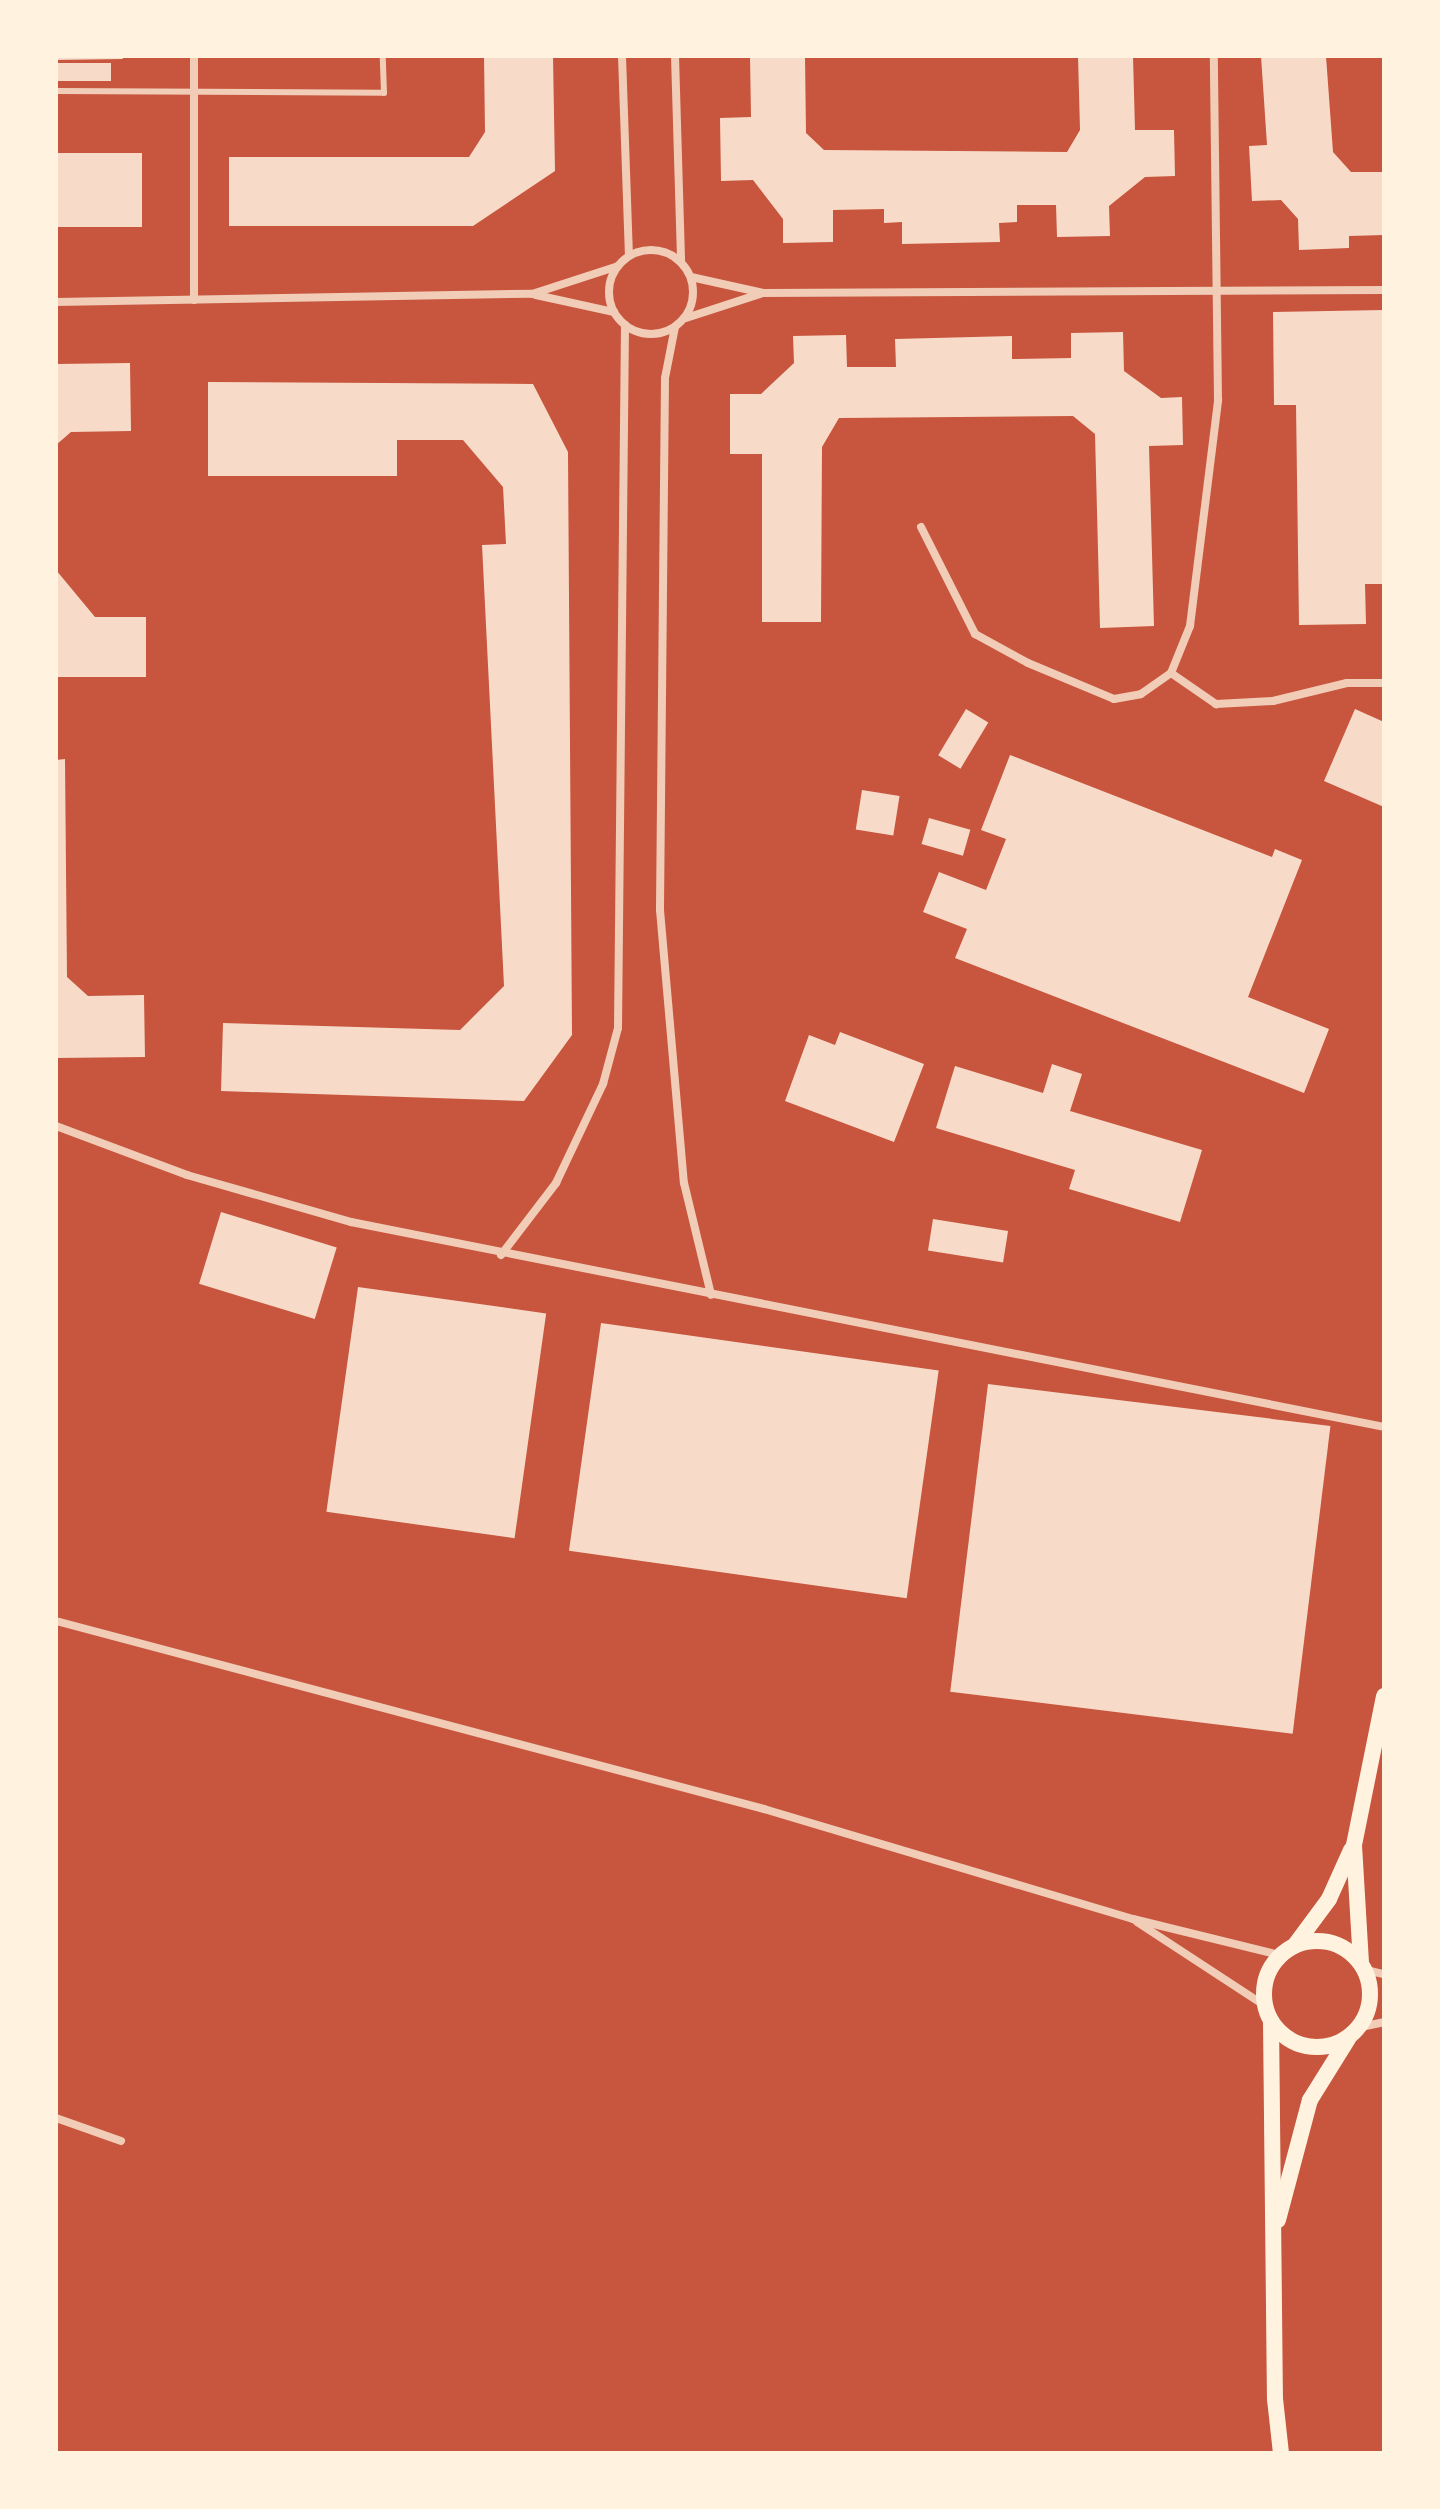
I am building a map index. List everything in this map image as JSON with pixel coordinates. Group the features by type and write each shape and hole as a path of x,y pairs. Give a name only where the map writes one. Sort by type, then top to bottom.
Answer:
{"main road":[{"path":"1281,2453 1275,2399 1266,1979 1280,1955 1295,1945 1329,1899 1354,1845 1384,1696"},
{"path":"1272,2245 1310,2100 1354,2033 1371,1999 1363,1967 1354,1845"},
{"path":"1295,1945 1332,1943 1363,1967"},
{"path":"1268,2013 1297,2044 1314,2048 1354,2033"}],"street":[{"path":"194,56 194,300"},
{"path":"622,56 629,256"},
{"path":"675,56 681,262"},
{"path":"921,527 975,634 1028,663 1114,699 1141,694 1171,673 1190,626 1218,400 1214,56"},
{"path":"532,294 618,266 629,256 656,250 681,262 691,277 693,298 685,318"},
{"path":"618,266 609,288 614,312 625,325 655,334 675,327 685,318 763,293"},
{"path":"691,277 763,293 1384,290"},
{"path":"56,302 532,294 614,312"},
{"path":"501,1255 556,1183 603,1084 618,1028 625,325"},
{"path":"675,327 665,378 660,910 684,1183 711,1295"},
{"path":"1171,673 1216,704 1273,701 1347,683 1384,683"},
{"path":"56,1126 202,1179 351,1222 501,1255 1384,1427"},
{"path":"56,1621 764,1809 1133,1919 1280,1955"},
{"path":"1133,1919 1268,2013"},
{"path":"1363,1967 1384,1974"},
{"path":"1354,2033 1384,2022"},
{"path":"56,2118 121,2141"}],"lane":[{"path":"56,91 384,93 383,56"}],"building":[{"path":"56,56 122,56 123,59 56,60"},
{"path":"484,56 553,56 555,171 473,226 229,226 229,157 469,157 485,132"},
{"path":"750,56 805,56 806,133 824,150 1067,152 1080,130 1078,56 1133,56 1135,130 1174,130 1175,176 1145,177 1109,206 1110,236 1057,237 1056,205 1017,205 1017,222 999,223 1000,242 902,244 902,222 884,223 884,209 833,210 833,242 783,243 783,219 753,180 721,181 720,118 751,117"},
{"path":"1261,56 1326,56 1333,152 1351,172 1384,172 1384,235 1349,236 1349,248 1299,250 1298,219 1281,200 1252,201 1249,146 1267,145"},
{"path":"56,63 111,63 111,81 56,81"},
{"path":"56,153 142,153 142,227 56,227"},
{"path":"1384,310 1384,584 1365,584 1366,624 1299,625 1296,405 1274,405 1273,312"},
{"path":"1123,332 1124,371 1161,398 1182,397 1183,445 1149,446 1154,626 1100,628 1095,434 1073,416 839,418 822,447 821,622 762,622 762,454 730,454 730,394 761,394 794,363 793,336 846,335 847,367 896,367 895,339 1012,336 1012,359 1071,358 1071,333"},
{"path":"130,363 131,431 71,432 56,445 56,364"},
{"path":"208,382 533,384 568,452 572,1035 524,1101 221,1091 223,1023 460,1030 504,986 482,545 506,544 503,487 463,440 397,440 397,476 208,476"},
{"path":"56,570 95,617 146,617 146,677 56,677"},
{"path":"966,709 988,722 960,769 938,755"},
{"path":"1355,709 1384,722 1384,807 1324,781"},
{"path":"1010,755 1272,857 1275,849 1302,860 1248,997 1329,1029 1304,1093 955,958 967,929 923,912 939,872 986,890 1006,839 981,830"},
{"path":"65,759 67,977 88,996 144,995 145,1057 56,1058 56,760"},
{"path":"862,790 900,796 893,835 856,830"},
{"path":"929,818 970,830 963,856 922,844"},
{"path":"840,1032 924,1064 894,1142 785,1101 809,1035 835,1045"},
{"path":"1052,1064 1082,1074 1070,1111 1202,1150 1180,1222 1069,1189 1075,1170 936,1128 955,1066 1043,1093"},
{"path":"221,1212 337,1247 315,1319 199,1284"},
{"path":"933,1219 1008,1231 1003,1262 928,1251"},
{"path":"358,1287 546,1313 515,1538 326,1512"},
{"path":"601,1323 939,1370 907,1598 569,1551"},
{"path":"988,1384 1330,1426 1293,1734 950,1692"}]}
